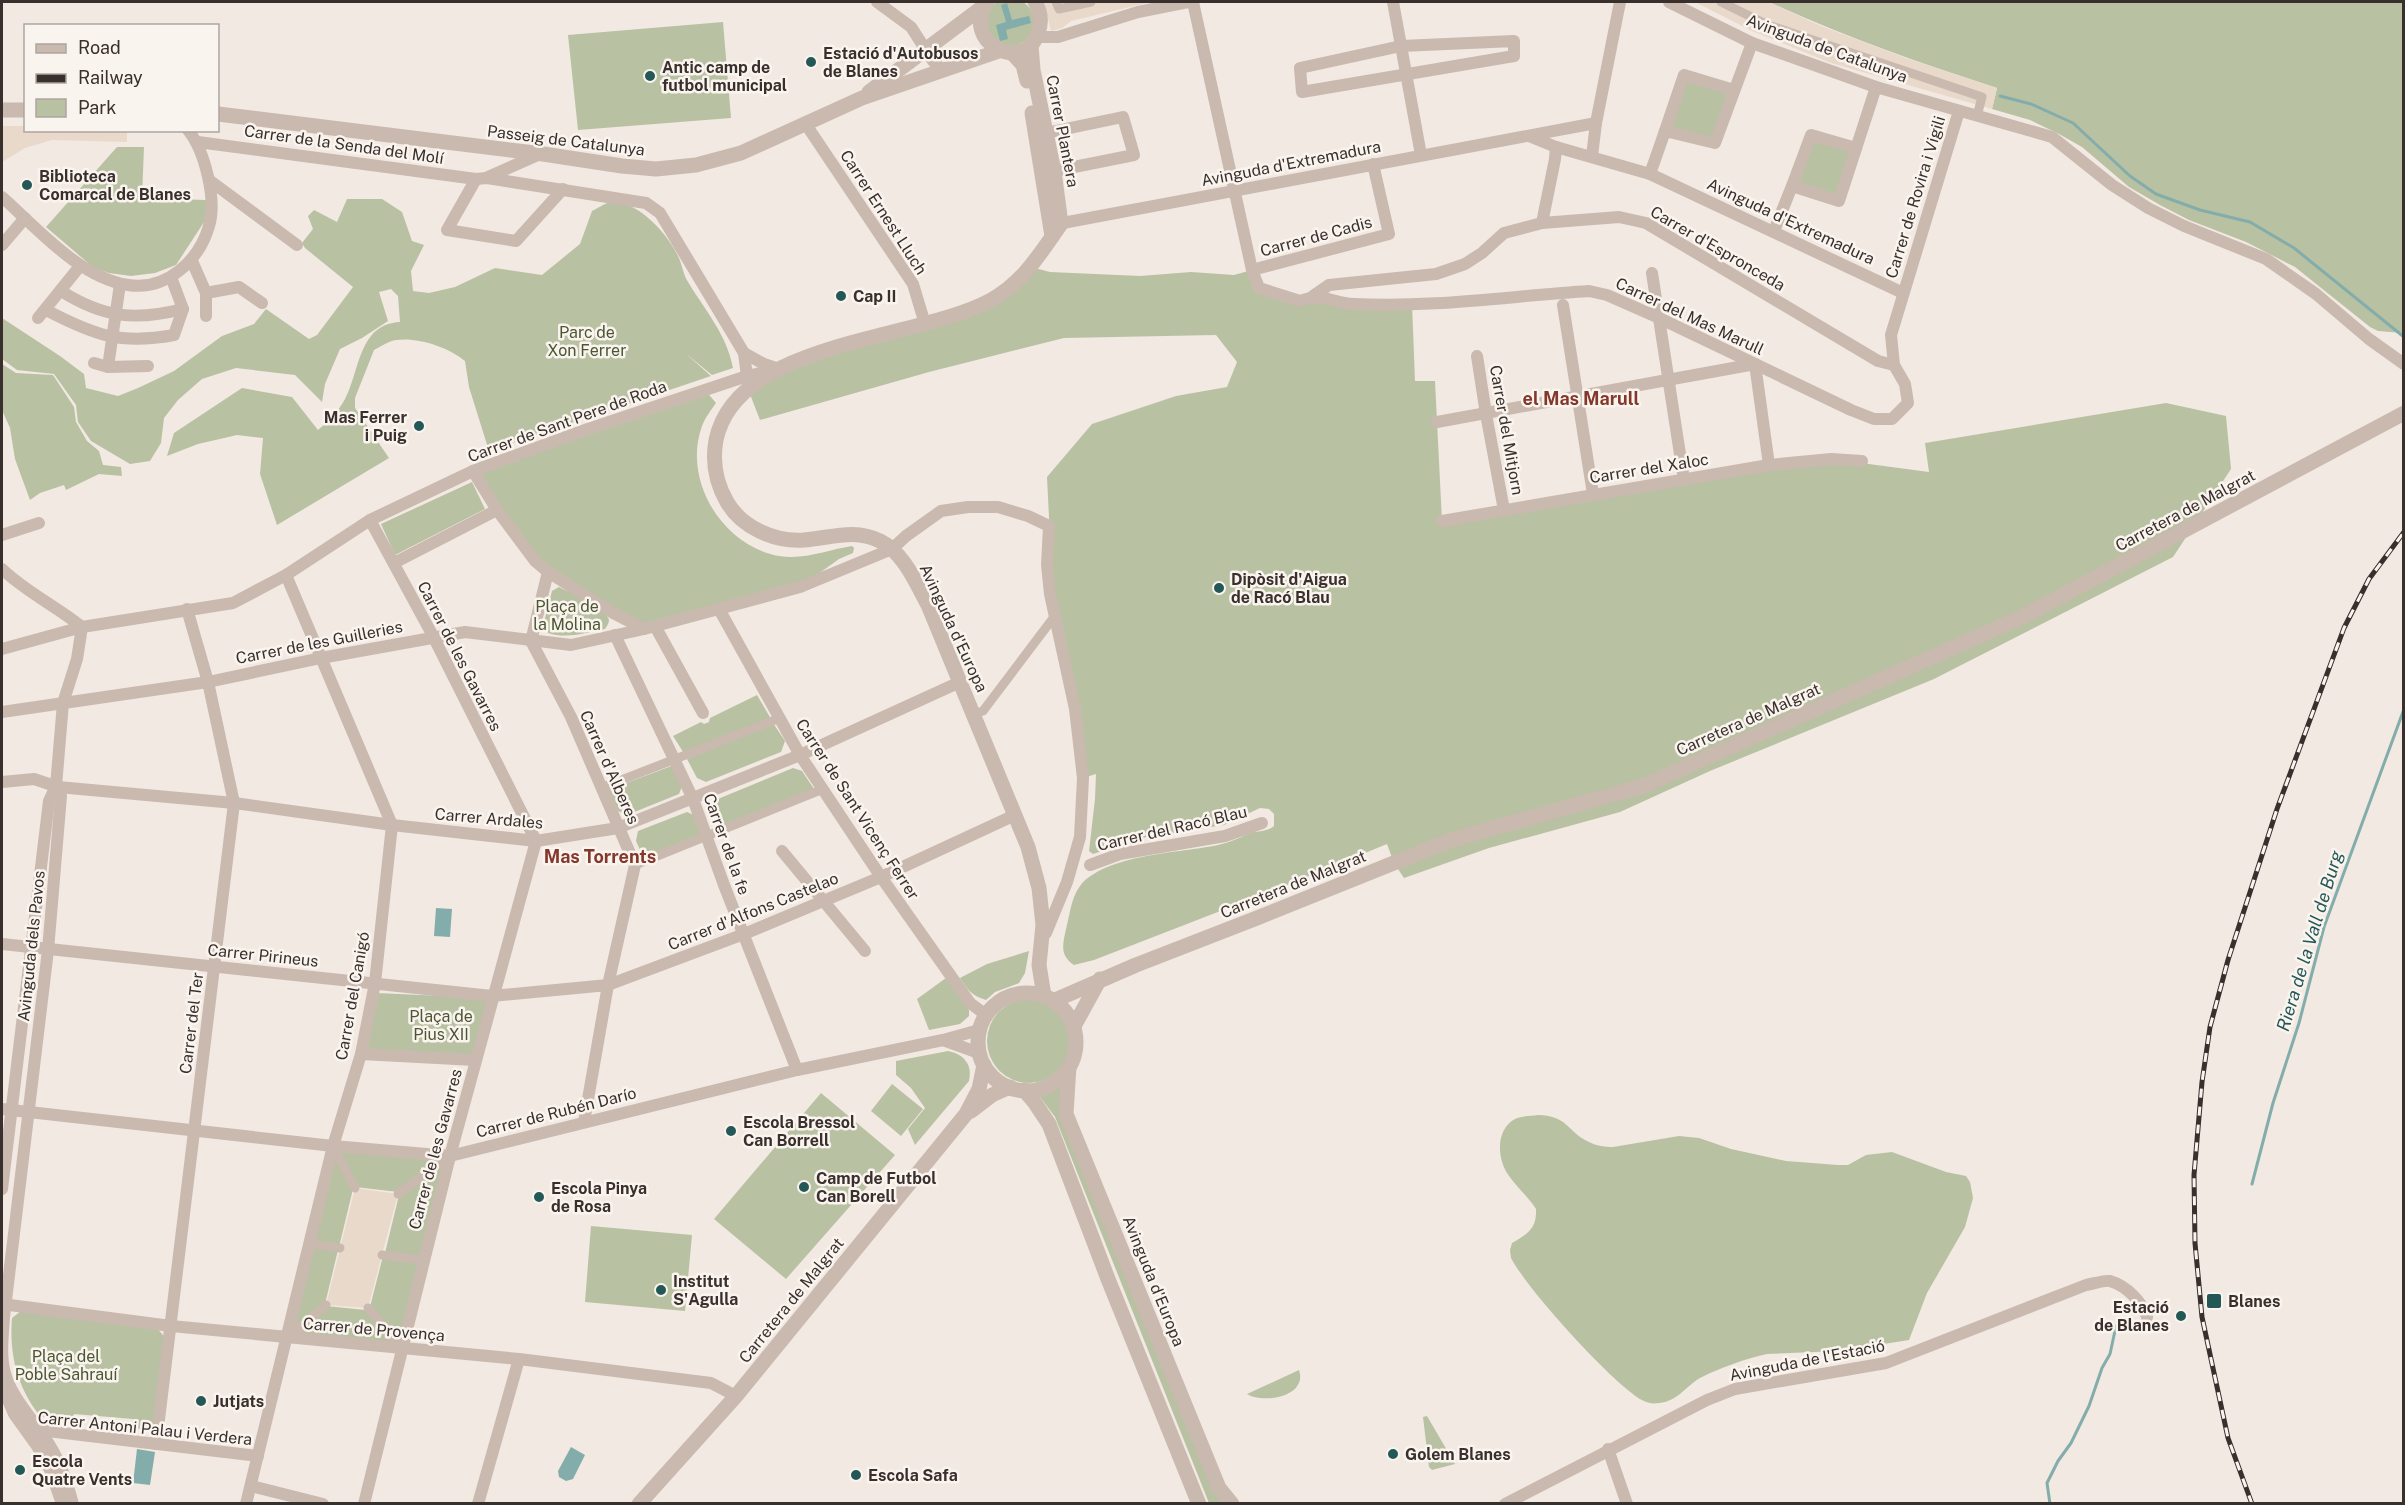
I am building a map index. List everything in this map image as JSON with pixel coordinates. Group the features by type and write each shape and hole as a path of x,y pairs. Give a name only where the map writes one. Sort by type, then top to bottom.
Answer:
{"street":[{"path":"877,2 911,27 943,71"},
{"name":"Carrer Plantera","path":"1035,2 1041,24 1034,41 1033,70 1054,171 1053,232"},
{"path":"1056,2 1059,9 1091,2"},
{"path":"1034,41 1058,37 1138,12 1188,2"},
{"path":"1193,2 1252,270"},
{"path":"1393,2 1421,156"},
{"path":"1592,156 1596,123 1620,2"},
{"name":"Avinguda de Catalunya","path":"1669,2 1752,43 1876,87 2052,137 2112,185 2148,208 2184,226 2266,259 2316,294 2369,339 2401,360"},
{"name":"Avinguda de Catalunya","path":"1721,2 1768,25 1982,97 1977,116"},
{"path":"862,98 885,78 986,4"},
{"name":"Carrer Plantera","path":"986,4 981,19 981,31 987,41 1023,65 1026,70 1053,232"},
{"name":"Passeig de Catalunya","path":"219,114 656,169 696,165 741,153 862,98 1034,41"},
{"path":"1514,41 1514,56 1406,75 1302,92 1300,68 1401,46 1514,41"},
{"path":"1665,131 1715,143 1752,43"},
{"path":"1650,174 1684,75 1734,90"},
{"path":"1792,186 1839,201 1876,87"},
{"path":"2,110 24,110"},
{"name":"Carrer de Rovira i Vigili","path":"1903,292 1959,111"},
{"path":"1046,133 1123,117 1134,155 1054,171"},
{"name":"Carrer Ernest Lluch","path":"805,123 913,284 925,324"},
{"name":"Avinguda d'Extremadura","path":"1053,232 1235,190 1596,123"},
{"path":"2,197 80,266 120,284 151,285 171,277 192,261 210,225 209,180 198,142 190,132"},
{"path":"1774,231 1811,135 1856,148"},
{"name":"Avinguda d'Extremadura","path":"1528,136 1556,147 1650,174 1903,292"},
{"name":"Carrer de la Senda del Molí","path":"198,142 563,189 646,203 660,213 744,353 748,382"},
{"path":"1542,223 1556,147"},
{"path":"540,153 481,178 447,230 516,241 563,189"},
{"name":"Carrer de Cadis","path":"1252,270 1389,234 1373,164"},
{"path":"209,180 297,245"},
{"name":"Carrer d'Espronceda","path":"1313,296 1329,285 1436,274 1465,264 1504,233 1542,223 1619,217 1646,223 1878,361 1894,365"},
{"path":"2,245 25,218"},
{"name":"Avinguda d'Europa","path":"1049,999 1039,965 1043,925 1039,888 1028,847 928,605 912,574 892,549 881,541 861,534 843,534 803,540 778,538 753,528 733,510 724,496 716,474 715,444 722,420 748,382 825,350 951,317 992,300 1031,267 1053,232"},
{"path":"192,261 206,293 206,316"},
{"path":"80,266 42,314 111,338 136,340 174,335 183,309 171,277"},
{"name":"Carrer del Mas Marull","path":"1252,270 1259,288 1300,301 1313,296 1351,304 1436,305 1589,291 1606,295 1658,317 1851,410 1874,419 1892,420 1908,403 1905,384 1894,365 1891,335 1903,292"},
{"path":"1652,273 1684,480"},
{"path":"108,367 120,284"},
{"path":"206,293 239,286 262,303"},
{"path":"61,291 87,306 116,315 153,316 183,309"},
{"path":"1563,305 1593,494"},
{"path":"744,353 764,364 780,369"},
{"name":"Carrer del Mitjorn","path":"1477,356 1504,510"},
{"path":"94,363 108,367 148,366"},
{"path":"1437,422 1755,364 1769,465"},
{"name":"Carrer de Sant Pere de Roda","path":"2,649 82,627 233,603 286,575 370,520 473,471 599,425 748,382"},
{"name":"Carretera de Malgrat","path":"2382,424 2403,401"},
{"name":"Carretera de Malgrat","path":"1049,999 1451,840 1643,786 2022,617 2403,413"},
{"name":"Carrer del Xaloc","path":"1442,521 1769,465 1831,459 1862,461"},
{"path":"473,471 497,510 535,561 548,572 613,613 650,627 703,713"},
{"name":"Carrer de les Guilleries","path":"2,712 208,682 433,636 465,632 571,645 650,627 800,587 892,549 941,511 968,507 998,507 1029,516 1049,525 1047,565 1054,617"},
{"path":"394,563 497,510"},
{"name":"Carrer de les Gavarres","path":"364,1503 450,1156 536,841 433,636 370,520"},
{"path":"2,535 39,523"},
{"path":"2,569 19,585 82,627"},
{"path":"531,641 548,572"},
{"name":"Carrer del Canigó","path":"246,1503 333,1146 361,1053 375,983 392,825 286,575"},
{"name":"Carrer del Ter","path":"156,1444 234,803 208,682 187,609"},
{"name":"Carrer de Sant Vicenç Ferrer","path":"719,609 800,755 982,1023"},
{"path":"973,714 983,711 1054,617"},
{"path":"1042,944 1067,882 1080,837 1083,778 1076,709 1054,617"},
{"name":"Avinguda dels Pavos","path":"2,1189 6,1110 31,947 49,801 57,787 63,703 77,659 82,627"},
{"name":"Carrer de la fe","path":"615,634 693,799 797,1070"},
{"name":"Carrer d'Alberes","path":"531,641 571,717 635,865"},
{"name":"Carrer Ardales","path":"2,782 34,779 57,787 234,803 392,825 536,841 618,828 800,755 960,682"},
{"path":"601,788 780,718"},
{"name":"Avinguda dels Pavos","path":"57,787 62,796 48,950 3,1305 2,1350 5,1374 34,1431 62,1503"},
{"path":"584,1122 608,986 635,865 823,789"},
{"name":"Carrer d'Alfons Castelao","path":"492,996 608,986 824,901 1015,815"},
{"name":"Carrer del Racó Blau","path":"1067,882 1090,865 1120,854 1225,836 1262,824"},
{"path":"782,851 865,951"},
{"name":"Carrer del Racó Blau","path":"1074,858 1090,865"},
{"name":"Carrer Pirineus","path":"2,944 492,996"},
{"name":"Avinguda d'Europa","path":"1020,994 1039,965"},
{"path":"1073,1028 1101,979"},
{"path":"981,1059 982,1023 1000,1001 1020,994 1049,999 1068,1015 1073,1028 1075,1047 1069,1066 1050,1084 1033,1090 1017,1089"},
{"name":"Carrer de Rubén Darío","path":"29,1111 333,1146 450,1156 797,1070 943,1040 982,1023"},
{"path":"943,1040 981,1059 995,1078 1017,1089 1035,1103 1049,1124 1108,1279 1199,1503"},
{"path":"361,1053 475,1060"},
{"name":"Carretera de Malgrat","path":"639,1503 736,1396 966,1114 979,1089 981,1059"},
{"name":"Avinguda d'Europa","path":"1069,1066 1066,1114 1219,1488 1232,1503"},
{"name":"Carretera de Malgrat","path":"966,1114 992,1095 1017,1089"},
{"path":"6,1110 29,1111"},
{"path":"333,1146 355,1188"},
{"path":"398,1194 450,1156"},
{"path":"310,1244 340,1248"},
{"path":"382,1255 423,1260"},
{"name":"Avinguda de l'Estació","path":"1504,1503 1707,1400 1735,1389 1886,1363 2086,1285 2109,1281 2137,1299 2143,1305 2147,1317"},
{"name":"Carrer de Provença","path":"3,1305 171,1326 519,1359 711,1383 736,1396"},
{"path":"287,1338 326,1305"},
{"path":"368,1308 401,1348"},
{"path":"478,1503 519,1359"},
{"name":"Avinguda dels Pavos","path":"2,1386 14,1414 34,1431 63,1468 73,1503"},
{"name":"Carrer Antoni Palau i Verdera","path":"34,1431 258,1456"},
{"path":"1608,1449 1628,1503"},
{"path":"251,1486 323,1503"}],"green space":[{"path":"1005,-1 1023,2 1030,9 1033,17 1032,31 1027,39 1010,46 993,39 986,22 993,5"},
{"path":"1769,2 2403,2 2403,333 2378,331 2370,327 2295,267 2246,242 2189,220 2160,205 2129,187 2082,147 2059,134 2030,120 1992,109 1997,88 1882,48"},
{"name":"Antic camp de futbol municipal","path":"723,22 731,118 578,130 568,35"},
{"path":"1684,75 1734,90 1715,143 1665,131"},
{"path":"1809,135 1856,148 1835,200 1792,186"},
{"path":"117,147 144,147 142,198 206,200 206,219 176,265 155,273 131,276 109,273 94,268 46,227"},
{"name":"Parc de Xon Ferrer","path":"347,199 382,199 402,212 412,241 424,245 411,271 413,291 429,293 455,287 495,268 542,275 580,244 592,211 608,203 629,206 639,211 659,228 673,247 686,279 721,334 733,368 712,375 685,353 711,376 489,451 469,387 465,361 450,351 432,344 405,339 390,342 374,350 355,398 355,408 389,458 277,525 260,474 263,438 237,435 198,444 167,456 174,433 242,388 292,397 318,430 333,416 345,399 368,340 386,325 400,322 398,296 391,289 379,292 388,321 340,349 325,384 322,402 295,375 236,368 202,379 178,400 164,418 161,443 150,461 130,464 91,441 78,422 76,405 54,374 17,370 2,359 2,318 84,374 86,388 118,396 174,371 222,336 254,324 266,309 309,339 317,335 353,287 305,248 302,243 313,229 308,216 314,210 337,222"},
{"path":"1031,267 1050,272 1140,276 1191,272 1234,275 1252,270 1259,288 1300,301 1412,304 1415,381 1435,381 1442,521 1831,459 1929,472 1925,443 2166,403 2226,416 2231,469 2173,557 1934,679 1710,771 1620,812 1489,848 1404,878 1394,863 1387,844 1094,960 1074,965 1064,953 1065,934 1075,896 1080,886 1092,875 1125,861 1222,844 1251,833 1268,830 1274,826 1274,814 1269,809 1260,808 1224,825 1146,837 1093,854 1089,851 1096,774 1083,778 1054,617 1047,477 1092,424 1176,396 1227,387 1237,362 1216,335 1064,338 929,372 760,420 748,389 780,365 951,317"},
{"path":"2,364 16,373 53,375 74,407 76,422 87,441 99,451 103,465 121,467 122,476 99,474 66,490 64,485 40,493 30,500 15,459 10,428 2,410"},
{"path":"705,390 716,403 702,426 697,447 698,468 703,489 712,508 725,525 741,539 759,550 779,556 807,556 852,546 853,553 839,559 800,587 644,627 548,572 473,471"},
{"path":"472,482 485,509 395,555 381,524"},
{"name":"Plaça de la Molina","path":"559,587 602,611 609,620 605,629 569,635 548,633 544,622 552,591"},
{"path":"757,695 771,719 685,755 673,736 701,722 704,724 709,722 710,718"},
{"path":"773,723 785,741 781,752 706,782 697,778 687,759"},
{"path":"674,765 683,784 679,794 627,815 618,811 608,790"},
{"path":"793,768 802,771 816,792 716,830 709,810 713,801"},
{"path":"687,812 696,816 703,836 644,859 636,841 638,831"},
{"path":"1029,951 1025,973 1019,983 995,992 986,1000 970,992 960,978 987,964"},
{"path":"946,978 969,1010 969,1016 960,1024 929,1030 917,999"},
{"name":"Plaça de Pius XII","path":"376,993 488,998 473,1056 361,1054"},
{"path":"1029,999 1045,1002 1059,1011 1068,1025 1071,1041 1068,1057 1059,1071 1045,1080 1029,1083 1013,1080 999,1071 990,1057 987,1041 990,1025 999,1011 1013,1002"},
{"path":"948,1051 954,1052 966,1061 970,1070 969,1081 915,1145 908,1129 925,1108 911,1088 896,1075 896,1061"},
{"path":"892,1084 923,1109 901,1136 871,1111"},
{"path":"1061,1085 1063,1099 1225,1503 1209,1503 1055,1117 1040,1097 1040,1094"},
{"name":"Camp de Futbol Can Borell","path":"821,1093 895,1155 786,1279 714,1219"},
{"path":"1538,1115 1562,1121 1582,1138 1592,1143 1613,1147 1679,1136 1699,1138 1731,1149 1786,1161 1838,1165 1848,1165 1866,1155 1892,1152 1946,1172 1966,1176 1970,1182 1973,1198 1965,1227 1927,1293 1909,1340 1839,1351 1767,1354 1702,1377 1666,1402 1650,1403 1629,1391 1592,1356 1551,1312 1511,1258 1512,1243 1526,1234 1533,1226 1536,1209 1510,1178 1504,1166 1500,1152 1501,1136 1504,1129 1515,1119"},
{"path":"338,1149 446,1157 398,1192 355,1187"},
{"path":"335,1153 353,1189 339,1247 311,1243"},
{"path":"448,1159 422,1258 385,1253 399,1195"},
{"path":"591,1226 692,1235 685,1311 585,1302"},
{"path":"310,1246 338,1250 325,1304 289,1334"},
{"path":"383,1256 422,1261 400,1343 370,1307"},
{"path":"326,1306 366,1310 399,1347 290,1337"},
{"name":"Plaça del Poble Sahrauí","path":"21,1311 157,1328 167,1340 155,1422 147,1430 132,1428 133,1419 74,1414 72,1422 40,1416 20,1382 13,1357 12,1318"},
{"path":"1299,1370 1300,1379 1297,1387 1291,1392 1273,1398 1254,1397 1247,1394"},
{"path":"1427,1416 1455,1464 1432,1470 1429,1467 1423,1417"}],"shaded area":[{"path":"1044,2 1151,2 1071,21 1062,28 1051,31"},
{"path":"1695,2 1769,2 1821,26 1906,58 1997,88 1992,109 1831,63 1752,31"},
{"path":"2,126 24,126 24,132 127,132 127,142 52,140 25,148 2,162"},
{"path":"355,1188 398,1194 368,1308 326,1305"}],"water":[{"path":"1007,3 1012,20 1029,16 1031,23 1006,30 1008,39 1000,41 996,25 1006,22 1001,5"},
{"path":"436,908 452,909 450,937 434,936"},
{"path":"571,1447 585,1455 573,1479 566,1481 559,1477 558,1471"},
{"path":"137,1449 155,1452 150,1485 133,1483"}],"waterway":[{"name":"Riera de la Vall de Burg","path":"2000,96 2031,104 2073,123 2130,176 2156,194 2200,210 2250,222 2294,248 2404,337"},
{"name":"Riera de la Vall de Burg","path":"2252,1184 2273,1103 2299,1023 2324,927 2404,709"},
{"path":"2050,1504 2047,1483 2058,1461 2071,1443 2089,1406 2102,1368 2110,1354 2116,1326"}],"railway":[{"path":"2252,1504 2228,1438 2202,1317 2195,1243 2194,1175 2202,1082 2210,1027 2228,960 2277,809 2344,628 2369,579 2404,532"}],"place":[{"name":"Estació d'Autobusos de Blanes","path":"811,62"},
{"name":"Antic camp de futbol municipal","path":"650,76"},
{"name":"Biblioteca Comarcal de Blanes","path":"27,185"},
{"name":"Cap II","path":"841,296"},
{"name":"Mas Ferrer i Puig","path":"419,426"},
{"name":"Dipòsit d'Aigua de Racó Blau","path":"1219,588"},
{"name":"Escola Bressol Can Borrell","path":"731,1131"},
{"name":"Camp de Futbol Can Borell","path":"804,1187"},
{"name":"Escola Pinya de Rosa","path":"539,1197"},
{"name":"Institut S'Agulla","path":"661,1290"},
{"name":"Blanes","path":"2214,1301"},
{"name":"Estació de Blanes","path":"2181,1316"},
{"name":"Jutjats","path":"201,1401"},
{"name":"Golem Blanes","path":"1393,1454"},
{"name":"Escola Quatre Vents","path":"20,1470"},
{"name":"Escola Safa","path":"856,1475"}],"district":[{"name":"el Mas Marull","path":"1581,399"},
{"name":"Mas Torrents","path":"600,857"}]}
